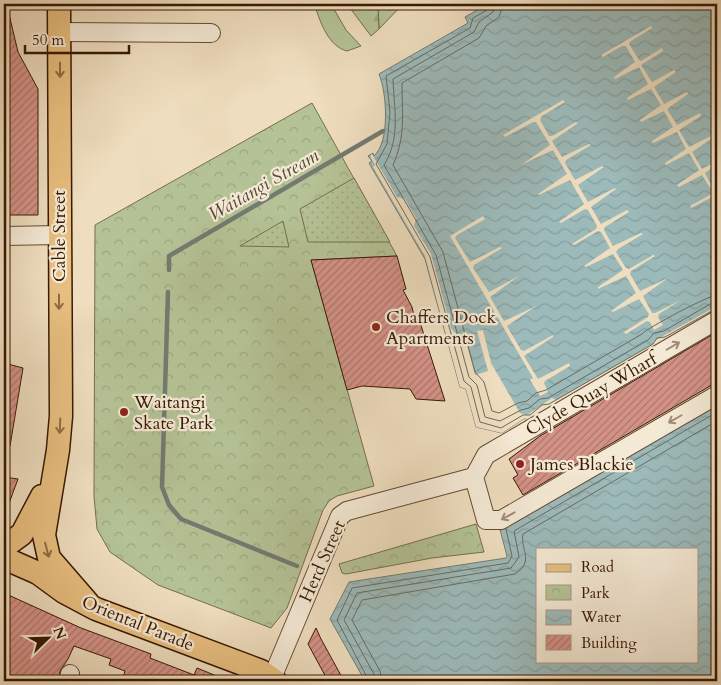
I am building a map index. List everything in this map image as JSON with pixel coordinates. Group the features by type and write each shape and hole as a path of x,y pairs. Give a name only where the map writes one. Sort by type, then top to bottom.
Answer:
{"main road":[{"name":"Cable Street","path":"59,4 61,416 55,468 45,524 46,548 54,564 88,603"},
{"name":"Cable Street","path":"4,547 17,539 28,526 55,468"},
{"name":"Oriental Parade","path":"4,558 38,573 64,592 88,603 96,609 261,671 274,680"}],"street":[{"path":"60,32 210,33"},
{"path":"4,236 59,235"},
{"name":"Clyde Quay Wharf","path":"474,477 486,455 717,320"},
{"path":"474,477 486,520 501,520 717,395"},
{"name":"Herd Street","path":"274,680 340,516 354,509 474,477"}],"green space":[{"path":"317,4 331,4 346,30 361,46 347,51 335,45 326,33 315,6"},
{"path":"347,4 378,4 379,29 371,36"},
{"path":"378,4 403,4 379,29"},
{"path":"312,103 397,256 311,260 374,486 337,496 329,501 323,510 287,608 271,628 158,585 110,552 97,529 94,496 95,225"},
{"path":"354,178 390,242 308,242 300,209"},
{"path":"283,221 289,247 240,246"},
{"path":"476,524 484,552 432,558 346,574 342,573 339,564"}],"water":[{"path":"488,4 717,4 717,312 547,411 545,409 545,412 528,422 525,418 502,433 476,427 466,389 460,387 425,259 369,163 372,161 368,156 373,153 374,156 379,149 385,129 384,93 379,74 468,23 465,17"},
{"path":"717,399 717,681 365,681 330,619 349,582 506,558 499,526"}],"pier":[{"path":"651,26 652,28 629,44 641,61 662,48 663,51 641,65 652,82 674,70 676,72 654,87 664,104 687,92 688,94 667,109 677,125 700,113 701,116 679,130 689,147 713,135 714,137 692,152 702,169 717,161 717,164 705,173 714,190 717,190 717,202 712,197 691,208 690,206 710,195 712,191 702,175 679,187 677,185 699,170 689,153 666,165 665,163 686,149 677,132 653,143 652,141 673,127 664,111 641,122 640,120 661,105 651,89 628,100 627,98 648,84 639,67 615,79 614,77 635,62 626,46 622,46 603,57 601,55"},
{"path":"563,100 565,102 542,116 540,120 549,136 576,122 578,123 552,141 562,157 589,144 591,145 566,160 565,163 575,180 602,166 604,167 578,185 588,202 616,189 591,207 601,224 627,210 629,212 605,227 604,230 613,246 641,233 643,234 616,252 626,268 629,269 653,255 655,256 631,271 630,274 640,291 668,278 643,296 652,313 681,300 659,314 658,317 663,325 654,330 650,322 647,321 626,334 624,332 648,317 649,314 639,299 613,312 611,311 636,293 626,276 598,289 598,287 623,270 613,254 586,267 584,266 610,248 601,232 598,231 574,245 572,244 596,229 597,226 588,210 585,209 561,223 559,222 584,204 570,180 538,194 567,174 553,150 521,165 550,145 536,122 505,137 503,135"},
{"path":"372,154 397,197 405,199 416,218 414,226 431,254 451,328 458,336 464,334 475,375 488,371 477,331 483,330 491,363 520,413 527,415 552,398 556,400 653,344 654,341 717,306 717,312 547,411 545,409 545,412 528,422 525,418 502,433 476,427 466,389 460,387 425,256 373,167 375,165 370,156"},
{"path":"483,216 485,219 455,238 470,262 500,247 502,248 474,265 473,268 489,292 519,276 490,297 504,321 536,306 507,326 521,350 524,351 553,335 553,337 524,356 538,379 569,363 570,366 545,381 548,392 540,396 530,380 533,378 450,236"}],"building":[{"path":"8,10 18,52 38,89 38,215 4,215 4,11"},
{"name":"Chaffers Dock Apartments","path":"397,256 406,289 403,290 412,307 414,316 418,316 445,401 416,399 410,389 362,386 347,390 311,260"},
{"path":"717,332 717,382 523,495 513,478 518,475 509,459 540,436"},
{"path":"4,363 23,368 10,446 4,446"},
{"path":"4,477 18,479 5,514 4,514"},
{"path":"4,593 81,628 151,654 150,658 194,675 197,668 229,681 122,681 125,671 109,665 111,659 74,646 60,671 58,681 29,681 4,673 4,649 8,635 4,634"},
{"path":"316,628 344,681 328,681 308,644"}],"waterway":[{"name":"Waitangi Stream","path":"169,270 169,256 383,131"},
{"name":"Waitangi Stream","path":"168,292 162,487 169,505 181,519 297,566"}],"place":[{"name":"Chaffers Dock Apartments","path":"376,327"},
{"name":"Waitangi Skate Park","path":"124,412"},
{"name":"James Blackie","path":"520,464"}]}
